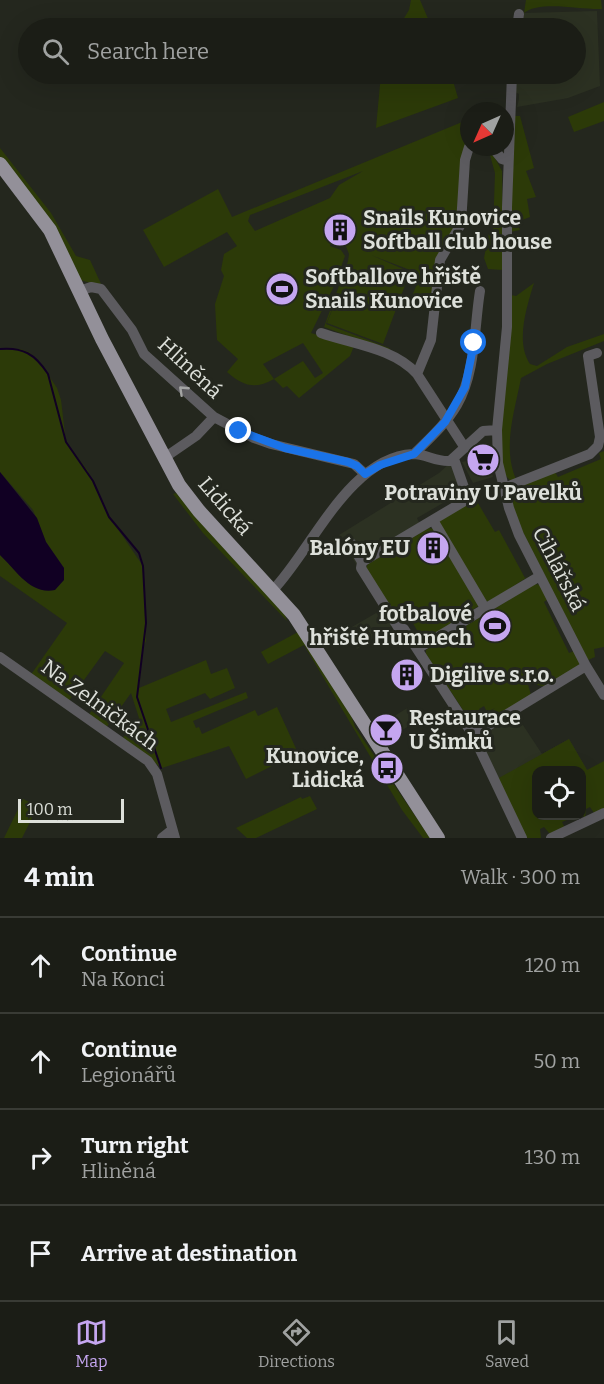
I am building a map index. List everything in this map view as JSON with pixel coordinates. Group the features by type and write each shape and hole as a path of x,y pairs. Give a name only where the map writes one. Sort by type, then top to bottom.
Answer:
{"main road":[{"name":"Lidická","path":"0,164 50,230 102,339 164,458 192,503 273,590 300,624 438,838"}],"street":[{"path":"518,18 519,14"},
{"name":"Cihlářská","path":"512,84 508,161 507,327 497,430 498,457 504,488 517,530 586,666 604,695"},
{"path":"417,374 431,340 440,260 460,224 466,156"},
{"path":"500,156 508,161"},
{"name":"Hliněná","path":"80,291 91,286 101,289 130,327 144,354 214,417 254,438 354,464 365,474"},
{"path":"273,590 317,530 365,474 380,465 414,454 447,419 460,400 467,380 480,291"},
{"path":"321,333 394,357 417,374 465,448"},
{"path":"504,488 590,454 597,448 600,437 587,356"},
{"path":"164,458 196,436 214,417"},
{"path":"414,454 441,461 454,459 483,431 497,430"},
{"path":"362,562 468,498 454,459"},
{"path":"433,520 485,608"},
{"path":"351,543 362,562 362,568 398,627 404,629 473,735 522,838"},
{"path":"417,649 540,576"},
{"name":"Na Zelničkách","path":"0,657 148,761 157,774 173,834 162,838"},
{"path":"473,735 586,666"},
{"path":"554,837 604,813"}],"shaded area":[{"path":"597,11 600,86 568,98 517,107 519,94 515,92 515,84 586,84 586,18 523,18 524,13"},
{"path":"489,455 493,477 473,483 462,462"},
{"path":"450,463 466,493 454,504 450,499 417,518 420,525 356,564 339,535 439,473"},
{"path":"0,472 37,518 46,542 64,568 64,580 55,590 46,591 31,585 0,555"},
{"path":"383,609 393,625 357,649 345,631"},
{"path":"409,707 418,720 387,740 378,726"},
{"path":"515,713 542,754 569,739 585,766 532,766 532,820 540,820 545,826 524,836 476,736"}],"green space":[{"path":"411,0 420,0 428,18 404,18"},
{"path":"526,0 601,0 602,9 550,6 531,9 524,13"},
{"path":"380,84 454,84 458,98 376,128"},
{"path":"604,102 604,121 574,132 568,117"},
{"path":"514,116 520,116 534,168 526,171 536,197 527,199 530,217 517,222 520,230 510,232"},
{"path":"460,123 460,156 467,156 459,212 430,311 409,304 418,281 410,270 371,255 410,272 383,344 327,323 336,300 326,324 389,348 392,352 324,327 349,254 343,239 333,236 330,246 341,250 345,256 335,284 311,333 354,346 350,356 299,398 287,386 283,388 274,379 261,385 249,385 238,381 227,372 238,359 217,340 215,304 224,276 221,270 224,254 237,246 227,232 164,267 143,230 218,189 232,217","holes":["363,171 339,185 330,198 255,231 248,221 250,215","303,343 323,373 315,378 303,361 274,379 263,364"]},
{"path":"0,148 51,213 76,256 90,260 102,286 80,280 0,158"},
{"path":"490,156 494,156 502,171 503,270 488,269 484,258 489,233 493,233 495,173"},
{"path":"534,283 523,335 523,345 530,364 537,366 567,347 604,334 604,341 547,364 521,378 511,428 510,454 516,479 511,481 504,474 500,453 511,295 516,296"},
{"path":"20,349 29,352 41,364 57,388 61,400 66,442 88,471 109,516 143,566 146,641 143,647 139,688 206,660 211,674 227,668 235,688 210,699 205,693 166,709 171,722 246,692 248,698 193,721 196,728 199,727 202,734 255,710 258,716 277,707 298,753 246,779 229,746 162,768 121,740 139,718 131,693 106,728 88,716 124,663 105,651 68,702 30,676 67,623 0,576 0,555 11,566 64,568 46,542 33,510 0,472 0,350"},
{"path":"604,451 604,647 594,649 595,657 588,660 517,521 510,494 514,489 555,472 558,477 601,459 599,453"},
{"path":"176,493 284,612 287,621 203,533 173,494"},
{"path":"475,498 495,532 499,530 525,578 529,576 489,602 486,601 438,524 440,519"},
{"path":"429,528 434,529 480,605 424,642 411,620 400,626 366,568 368,564"},
{"path":"535,584 540,585 548,599 544,602 569,653 574,651 580,664 548,687 537,685 530,679 527,681 531,695 492,720 488,713 495,708 487,712 484,706 479,709 485,721 473,722 426,654 426,650"},
{"path":"298,632 351,715 355,727 430,838 423,838 402,810 304,645 268,664 261,652"},
{"path":"569,739 585,766 532,766 532,820 567,820 562,822 565,828 550,834 544,827 540,829 541,838 525,838 497,779"},
{"path":"604,761 604,808 594,813 590,807 586,809 586,768 587,770"},
{"path":"310,796 317,809 256,838 247,838 236,828 301,797 302,799"},
{"path":"23,799 38,806 22,838 4,838"}],"waterway":[{"path":"0,349 15,349 28,353 48,374 66,442 93,481 109,517 139,553 143,566 146,623 137,697 161,768"}],"place":[{"name":"Snails Kunovice Softball club house","path":"340,230"},
{"name":"Softballove hřiště Snails Kunovice","path":"282,289"},
{"name":"Potraviny U Pavelků","path":"483,460"},
{"name":"Balóny EU","path":"433,548"},
{"name":"fotbalové hřiště Humnech","path":"495,626"},
{"name":"Digilive s.r.o.","path":"407,675"},
{"name":"Restaurace U Šimků","path":"386,730"},
{"name":"Kunovice, Lidická","path":"387,768"}],"route":[{"path":"239,431 285,448 348,462 357,466 365,474 380,465 414,454 445,422 460,400 465,387 474,343"}]}
